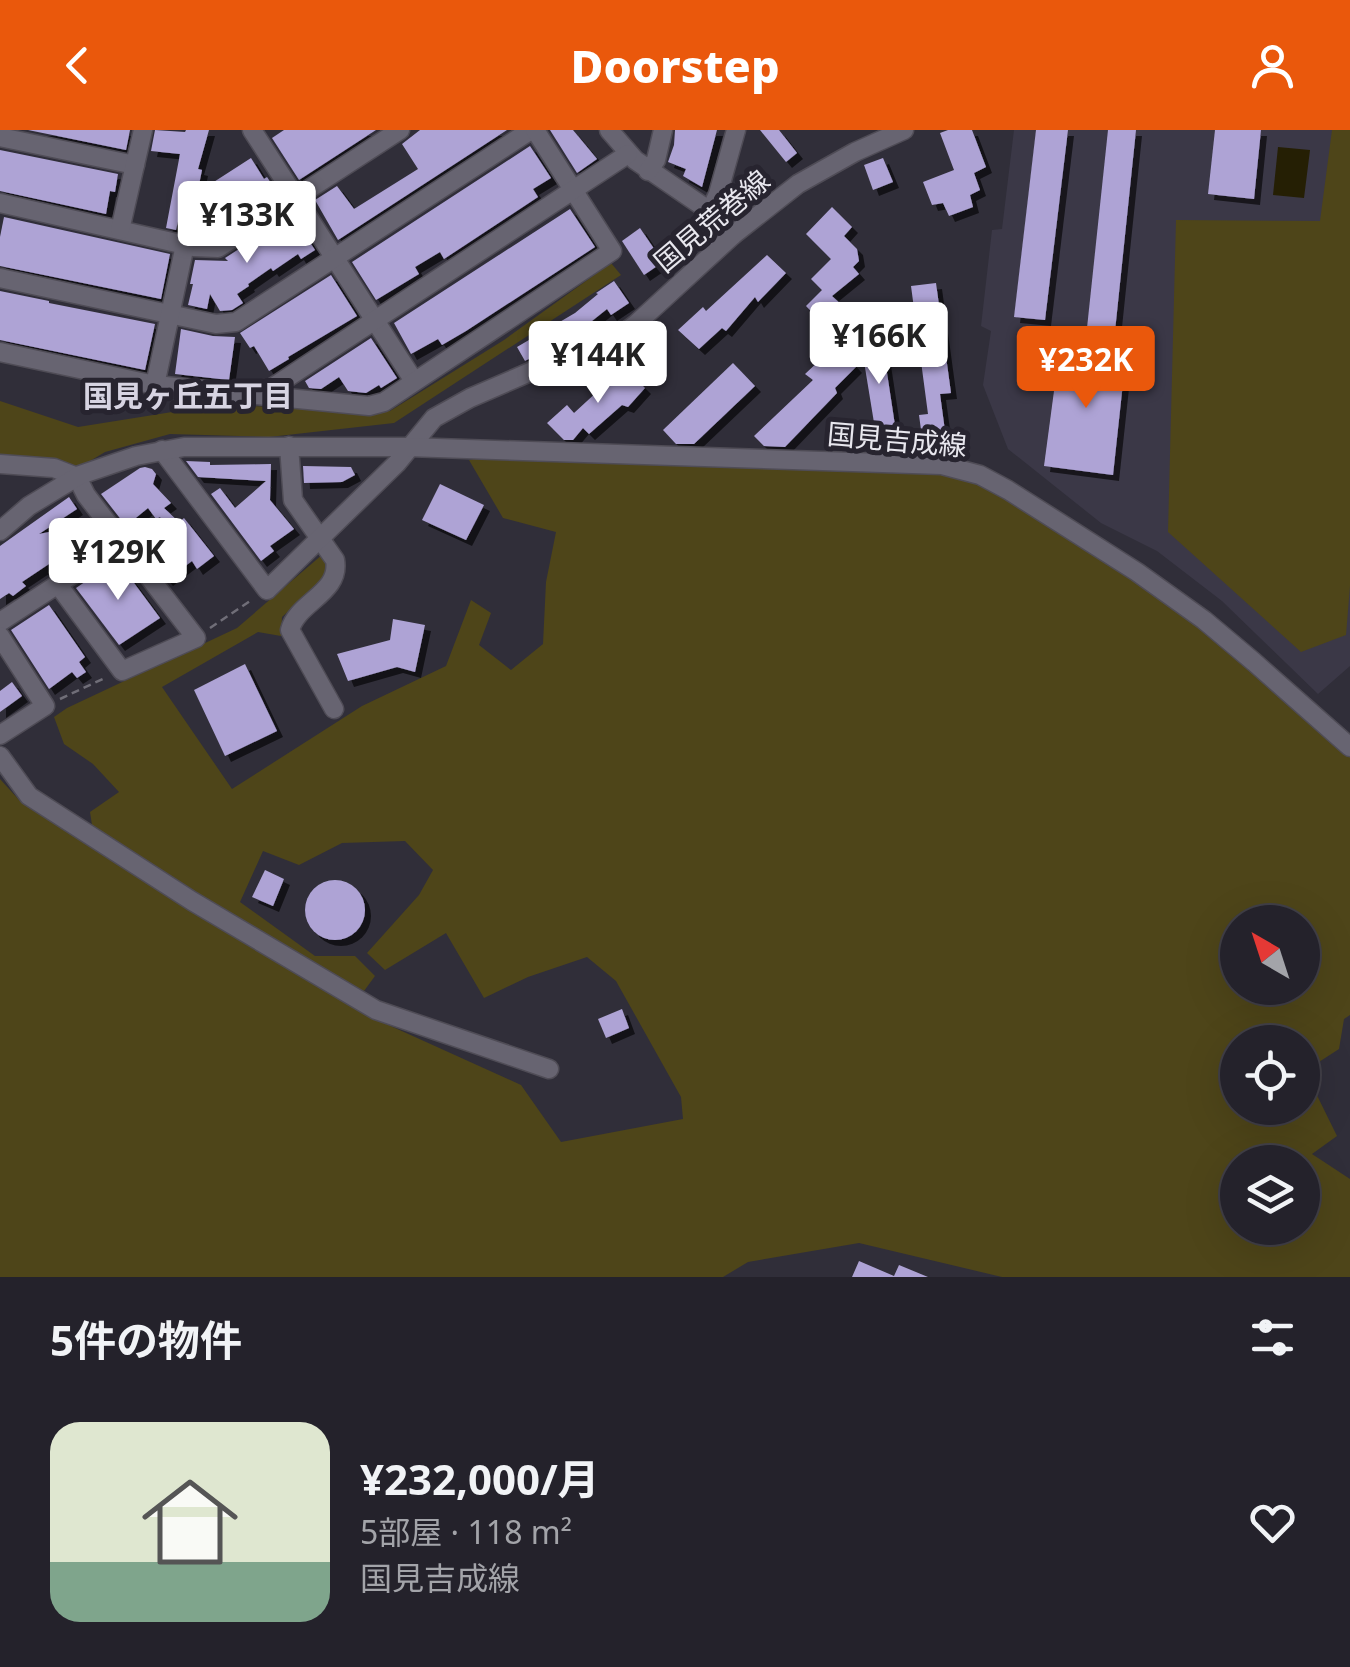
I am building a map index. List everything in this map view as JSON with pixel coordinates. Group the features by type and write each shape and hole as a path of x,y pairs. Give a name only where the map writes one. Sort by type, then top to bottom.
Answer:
{"street":[{"path":"120,230 143,130"},
{"path":"0,203 185,245 218,248 400,130"},
{"path":"0,278 216,324 236,322 533,130 612,252 384,402 370,406 155,385 0,352"},
{"path":"609,130 648,172 710,211 733,235"},
{"path":"648,172 656,160 664,130"},
{"path":"710,211 736,130"},
{"name":"国見荒巻線","path":"267,590 397,462 434,418 537,369 606,346 772,203 822,168 904,130"},
{"path":"258,132 296,199 414,381"},
{"path":"0,137 135,165"},
{"path":"262,395 628,154"},
{"path":"155,385 185,245"},
{"path":"289,446 293,500 334,560 336,571 332,582 292,620 290,630 334,709"},
{"name":"国見吉成線","path":"0,531 29,506 77,477 136,456 184,447 408,448 942,465 980,474 1137,572 1204,620 1350,748"},
{"path":"162,450 267,590"},
{"path":"0,464 54,468 77,477 86,495 196,638 122,670 59,586"},
{"path":"0,622 122,542"},
{"path":"0,636 44,706 0,735"},
{"path":"0,756 29,796 192,901 376,1010 548,1069"}],"path":[{"path":"196,638 267,590"},
{"path":"44,706 122,670"}],"shaded area":[{"path":"1014,130 1350,130 1350,666 1318,694 1222,601 1157,551 1101,523 1008,449 983,385 991,331 981,326 992,230 1002,229"},
{"path":"1332,130 1350,130 1350,586 1346,635 1301,652 1168,532 1176,220 1320,221"},
{"path":"1278,147 1310,150 1304,198 1273,195"},
{"path":"611,263 621,275 394,423 269,437 170,434 105,452 80,467 0,454 0,401 78,427 216,405 390,411 504,340"},
{"path":"485,457 938,472 987,484 1199,625 1350,757 1350,1015 1344,1019 1339,1049 1320,1061 1320,1025 1220,1025 1220,1125 1320,1125 1320,1101 1337,1136 1320,1148 1320,1145 1220,1145 1220,1245 1320,1245 1320,1159 1350,1179 1350,1277 1002,1277 859,1243 748,1262 723,1277 0,1277 0,779 20,801 373,1018 521,1085 561,1142 683,1119 681,1097 616,981 587,957 528,977 484,998 446,933 385,970 367,953 419,895 433,870 405,841 342,843 299,865 263,851 240,902 315,956 355,956 375,976 364,991 294,955 92,825 90,812 119,792 93,764 64,744 54,717 237,628 323,554 329,567 321,581 282,617 281,636 258,632 162,687 232,789 362,706 446,666 471,600 491,613 479,645 511,670 543,644 546,582 556,532 503,518 469,460"}],"building":[{"path":"28,130 130,130 126,150"},
{"path":"155,130 209,130 198,169 202,170 192,219 179,217 176,230 166,228 180,154 151,151"},
{"path":"284,130 376,130 299,180 272,138"},
{"path":"420,130 507,130 338,240 315,200 337,186 354,209 418,169 402,144"},
{"path":"550,130 573,130 597,159 577,173"},
{"path":"675,130 717,130 702,187 683,176 686,169 668,162"},
{"path":"760,130 779,130 797,153 786,162"},
{"path":"972,130 986,167 974,173 980,190 970,195 973,207 949,216 943,203 932,205 923,182 954,170 940,133"},
{"path":"1036,130 1068,130 1045,320 1014,317"},
{"path":"1108,130 1136,130 1115,331 1087,328"},
{"path":"1215,130 1261,130 1254,199 1208,194"},
{"path":"530,146 551,178 533,189 538,197 444,259 440,252 415,267 419,274 376,300 352,262"},
{"path":"0,150 118,174 106,214 0,191"},
{"path":"251,158 277,192 211,235 203,222 221,210 206,187"},
{"path":"883,158 893,182 873,190 864,165"},
{"path":"832,207 852,227 844,236 857,249 859,261 853,267 859,274 832,296 844,307 825,326 806,306 822,290 811,279 831,259 806,234"},
{"path":"570,209 595,247 442,345 438,339 411,354 394,323"},
{"path":"292,215 315,250 301,259 298,254 248,284 237,294 243,303 232,310 220,311 210,294 207,309 188,305 195,260 228,261 225,258"},
{"path":"4,217 170,254 161,299 0,266"},
{"path":"640,228 663,262 644,275 622,241"},
{"path":"767,255 786,273 758,302 755,297 726,331 722,328 699,349 678,330 703,307 706,311"},
{"path":"331,275 357,316 269,371 254,346 250,348 240,333"},
{"path":"614,281 629,303 611,315 607,309 577,333 525,361 517,347 575,313"},
{"path":"936,283 951,393 940,394 948,453 924,452 919,415 928,414 911,286"},
{"path":"0,291 155,324 145,370 0,340"},
{"path":"181,329 235,337 229,380 175,374"},
{"path":"371,338 397,378 366,393 348,391 339,377 321,389 309,388 305,381"},
{"path":"882,340 896,432 876,435 861,343"},
{"path":"836,345 856,367 835,388 837,393 785,447 764,446 754,436 813,380 805,374"},
{"path":"1060,346 1126,355 1113,475 1044,466"},
{"path":"733,363 755,386 694,444 676,444 663,430"},
{"path":"624,367 645,388 628,407 622,405 589,434 583,428 573,440 564,440 547,423 567,405 574,413"},
{"path":"186,461 210,465 271,464 270,500 294,529 270,546 274,551 261,561 211,494 220,488 235,508 266,481 198,477"},
{"path":"303,466 351,467 355,475 342,482 304,483"},
{"path":"145,467 156,474 153,484 171,503 164,508 179,522 184,518 214,556 197,569 192,561 167,580 158,569 181,549 160,517 156,519 148,508 126,526 101,494"},
{"path":"440,484 484,505 466,540 422,520"},
{"path":"69,497 77,509 39,534 59,530 70,550 22,582 26,586 13,596 9,593 0,599 0,546"},
{"path":"117,560 160,618 119,645 76,588"},
{"path":"49,605 85,657 79,662 86,672 77,678 72,672 49,689 11,630"},
{"path":"393,619 425,625 415,672 397,667 348,681 337,654 390,640"},
{"path":"245,664 277,731 225,756 194,690"},
{"path":"12,682 22,696 0,712 0,691"},
{"path":"265,870 284,879 273,906 252,897"},
{"path":"335,880 356,889 365,910 356,931 335,940 314,931 305,910 314,889"},
{"path":"622,1009 629,1028 606,1038 598,1019"},
{"path":"859,1261 894,1276 899,1265 928,1277 852,1277"}],"district":[{"name":"国見ヶ丘五丁目","path":"188,397"}]}
